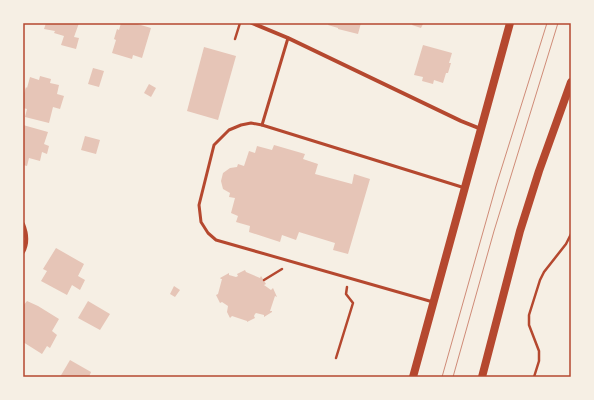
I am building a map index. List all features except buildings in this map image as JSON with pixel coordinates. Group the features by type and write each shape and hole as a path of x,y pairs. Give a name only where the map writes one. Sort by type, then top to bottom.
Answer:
{"main road":[{"path":"413,377 510,23"},
{"path":"482,377 520,231 539,171 571,82"}],"street":[{"path":"252,23 288,38 461,121 481,129"},
{"path":"23,224 27,233 26,247 23,252"}],"lane":[{"path":"262,125 288,38"},
{"path":"433,302 216,240 208,233 201,222 199,205 214,145 229,130 251,123 262,125 465,188"}],"path":[{"path":"235,38 240,23"},
{"path":"534,377 538,366 539,350 530,330 529,314 540,280 566,244 571,234"},
{"path":"264,280 286,267 288,260"},
{"path":"336,358 353,304 346,294 350,278"}],"tram line":[{"path":"442,377 496,186 547,23"},
{"path":"453,377 494,231 558,23"}]}
